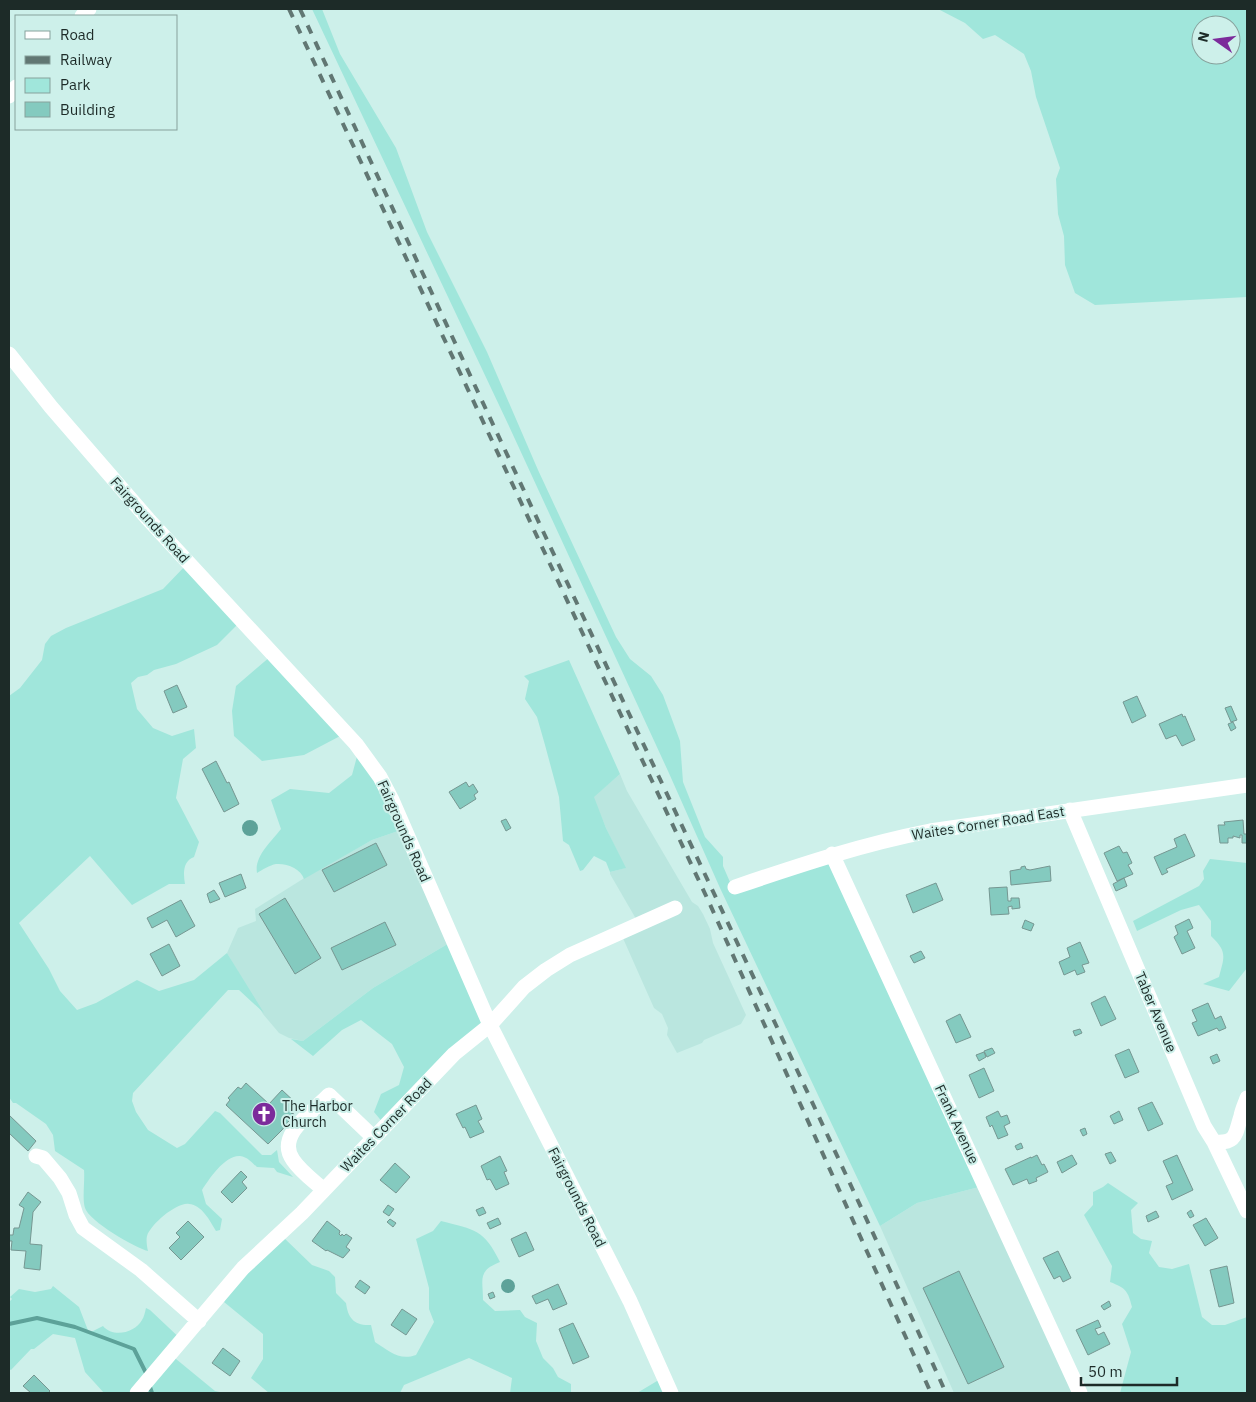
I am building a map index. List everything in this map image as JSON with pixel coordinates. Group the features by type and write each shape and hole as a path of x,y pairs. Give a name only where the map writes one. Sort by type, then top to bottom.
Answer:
{"street":[{"name":"Fairgrounds Road","path":"9,354 51,407 148,519 356,744 380,777 392,800 490,1025 630,1301 671,1393"},
{"name":"Waites Corner Road East","path":"735,887 832,854 930,831 1247,785"},
{"name":"Taber Avenue","path":"1070,810 1204,1126 1214,1142 1247,1211"},
{"name":"Frank Avenue","path":"832,854 1080,1393"},
{"name":"Waites Corner Road","path":"144,1386 243,1268 302,1213 454,1054 490,1025 524,987 546,970 591,946 675,908"},
{"path":"324,1190 293,1161 289,1153 289,1138 296,1128 329,1095 374,1138"},
{"path":"1214,1142 1226,1143 1233,1138 1238,1130 1247,1098"},
{"path":"36,1156 43,1158 70,1193 76,1215 83,1228 141,1270 200,1321"}],"shaded area":[{"path":"620,774 627,791 692,902 698,906 703,914 710,929 713,943 746,1015 741,1024 677,1053 667,1035 668,1028 662,1014 654,1008 622,936 639,924 610,874 610,872 625,868 593,797"},
{"path":"250,820 258,828 250,836 242,828"},
{"path":"401,830 451,942 373,988 303,1041 289,1038 279,1033 263,1014 227,953 238,928 256,921 255,909 306,877 372,840"},
{"path":"983,1186 1079,1393 954,1393 880,1226 917,1203"},
{"path":"505,1279 511,1279 515,1286 511,1293 505,1293 501,1289 501,1283"}],"green space":[{"path":"312,9 322,9 340,54 396,148 427,232 487,352 538,470 616,637 630,659 651,676 663,695 680,741 683,782 705,837 723,857 723,866 733,889 826,855 983,1186 917,1203 880,1226 720,888 508,424"},
{"path":"938,9 1247,9 1247,297 1095,305 1075,293 1065,265 1064,236 1058,214 1056,179 1060,168 1036,97 1031,71 1024,54 995,35 983,39 965,23"},
{"path":"187,564 237,625 217,645 176,664 138,677 131,683 137,709 153,728 172,736 194,729 196,748 183,759 176,798 199,842 194,857 186,864 185,884 169,884 132,905 90,856 19,923 49,969 60,991 77,1010 96,1003 137,980 159,991 194,980 227,953 264,1013 239,990 228,990 133,1093 132,1101 136,1112 148,1130 177,1148 185,1144 215,1111 220,1113 262,1155 271,1155 277,1150 279,1162 293,1177 277,1172 274,1168 257,1167 248,1159 240,1156 229,1159 218,1168 202,1190 206,1204 222,1219 220,1230 216,1231 198,1207 184,1204 171,1210 149,1231 147,1236 148,1251 133,1245 103,1227 88,1213 84,1204 84,1170 55,1151 53,1135 46,1124 16,1103 13,1103 9,1097 9,696 20,688 42,660 45,644 51,636 66,628 163,589"},
{"path":"271,656 355,745 344,734 304,755 262,761 234,736 232,711 236,686"},
{"path":"569,660 620,774 594,797 606,828 626,868 610,872 606,862 594,856 583,870 580,871 569,845 563,841 559,797 537,717 525,699 529,681 524,676"},
{"path":"359,750 381,780 401,830 372,840 304,879 297,870 280,864 271,865 257,873 258,861 261,855 281,829 271,800 290,789 329,793 352,775"},
{"path":"1210,859 1247,863 1247,968 1229,991 1203,984 1219,977 1223,955 1220,946 1211,936 1211,921 1199,905 1181,910 1137,931 1133,921 1199,886 1204,879 1203,871"},
{"path":"451,942 489,1024 384,1124 374,1112 381,1094 399,1085 404,1067 392,1044 361,1020 342,1030 313,1056 291,1039 303,1041 373,988"},
{"path":"1108,1183 1138,1203 1131,1210 1133,1233 1141,1239 1152,1241 1149,1253 1159,1267 1172,1269 1189,1264 1202,1317 1212,1325 1225,1325 1247,1317 1247,1393 1120,1393 1131,1352 1122,1324 1132,1307 1125,1291 1120,1286 1110,1282 1112,1266 1084,1215 1093,1205 1093,1192"},
{"path":"441,1221 470,1229 489,1243 500,1262 488,1269 483,1276 483,1300 495,1311 520,1310 525,1317 537,1323 536,1341 543,1358 553,1368 558,1377 571,1384 571,1393 510,1393 512,1378 469,1358 404,1385 400,1393 269,1393 251,1378 263,1359 263,1334 224,1302 227,1296 282,1236 312,1265 329,1271 335,1277 336,1293 346,1303 350,1317 360,1324 371,1325 375,1342 394,1354 410,1357 416,1355 434,1322 429,1309 429,1288 416,1239 433,1231"},
{"path":"53,1286 79,1307 89,1333 103,1326 112,1332 129,1331 139,1324 146,1308 150,1310 185,1343 175,1356 176,1359 215,1391 224,1393 104,1393 85,1372 75,1338 53,1334 34,1349 31,1349 11,1370 9,1369 9,1302 12,1299 10,1297 19,1289 35,1292 51,1289"},
{"path":"662,1378 670,1393 637,1393"}],"building":[{"path":"177,685 187,707 173,713 164,691"},
{"path":"1137,696 1146,716 1132,723 1123,702"},
{"path":"1231,706 1237,720 1231,722 1225,708"},
{"path":"1182,714 1183,717 1185,716 1195,740 1182,746 1176,735 1166,739 1159,724"},
{"path":"1233,722 1236,728 1231,731 1228,724"},
{"path":"216,761 227,783 229,782 239,804 224,812 202,769"},
{"path":"466,782 469,787 473,784 478,792 474,795 476,799 460,809 449,792"},
{"path":"506,819 511,828 506,831 501,821"},
{"path":"1243,820 1244,834 1247,834 1247,843 1242,843 1242,835 1240,835 1240,838 1233,836 1233,838 1228,838 1228,843 1220,843 1218,825 1225,825 1224,822"},
{"path":"1185,834 1195,856 1166,869 1168,872 1162,875 1154,857 1177,847 1174,839"},
{"path":"376,843 387,865 334,892 322,870"},
{"path":"1119,846 1123,853 1127,852 1132,863 1128,865 1133,874 1117,881 1104,853"},
{"path":"1025,866 1026,869 1030,870 1050,866 1051,881 1011,885 1010,871 1021,869 1021,867"},
{"path":"241,874 246,888 225,897 219,883"},
{"path":"1124,878 1127,886 1116,891 1113,884"},
{"path":"936,883 943,900 913,913 906,895"},
{"path":"1007,887 1008,901 1011,901 1011,898 1019,898 1020,908 1012,909 1012,906 1008,907 1009,914 991,915 989,888"},
{"path":"214,890 220,899 210,903 207,894"},
{"path":"285,898 321,958 295,974 259,914"},
{"path":"181,900 195,926 176,937 167,920 152,928 147,918"},
{"path":"1189,919 1193,928 1187,931 1195,948 1182,954 1174,937 1178,934 1175,926"},
{"path":"1025,920 1034,924 1031,931 1022,928"},
{"path":"385,922 396,945 342,970 331,948"},
{"path":"1080,942 1089,963 1082,965 1085,972 1077,975 1075,970 1064,975 1059,962 1070,957 1067,948"},
{"path":"169,944 180,966 162,976 150,954"},
{"path":"921,951 925,958 914,963 910,956"},
{"path":"1105,996 1116,1019 1101,1026 1091,1003"},
{"path":"1208,1003 1215,1019 1221,1016 1226,1028 1219,1031 1217,1028 1198,1036 1192,1023 1197,1021 1192,1010"},
{"path":"960,1014 971,1037 956,1043 946,1021"},
{"path":"1080,1029 1082,1033 1075,1036 1073,1031"},
{"path":"992,1048 995,1053 987,1057 984,1051"},
{"path":"1129,1049 1139,1072 1125,1078 1115,1055"},
{"path":"984,1052 986,1057 979,1061 976,1055"},
{"path":"1217,1054 1220,1061 1213,1064 1210,1057"},
{"path":"984,1068 994,1091 979,1098 969,1075"},
{"name":"The Harbor Church","path":"246,1083 269,1104 282,1090 298,1105 291,1113 294,1114 282,1130 268,1144 226,1105 230,1100 228,1098 238,1087 241,1089"},
{"path":"1152,1102 1163,1124 1148,1131 1138,1108"},
{"path":"476,1105 482,1119 478,1121 484,1132 470,1138 456,1114"},
{"path":"998,1111 1001,1117 1007,1115 1010,1123 1004,1126 1008,1135 998,1139 986,1117"},
{"path":"1119,1111 1123,1120 1114,1124 1110,1116"},
{"path":"9,1115 36,1141 28,1151 9,1133"},
{"path":"1085,1128 1087,1134 1083,1136 1080,1130"},
{"path":"1021,1143 1023,1148 1017,1150 1015,1146"},
{"path":"1111,1152 1116,1161 1110,1164 1105,1154"},
{"path":"1037,1155 1048,1172 1036,1178 1037,1181 1029,1184 1027,1179 1013,1185 1005,1169"},
{"path":"1072,1155 1077,1164 1062,1173 1057,1162"},
{"path":"1177,1155 1193,1190 1172,1200 1166,1186 1173,1183 1163,1161"},
{"path":"500,1156 507,1171 504,1172 509,1184 496,1190 490,1179 487,1180 481,1166"},
{"path":"395,1163 410,1177 396,1193 380,1180"},
{"path":"241,1171 247,1177 242,1182 247,1188 232,1203 221,1192"},
{"path":"28,1192 41,1202 33,1212 30,1244 42,1245 40,1270 24,1268 26,1251 11,1250 12,1241 9,1241 9,1235 13,1235 14,1228 19,1228 24,1208 19,1205"},
{"path":"388,1205 394,1209 389,1216 383,1212"},
{"path":"483,1207 486,1213 479,1216 476,1210"},
{"path":"1191,1210 1194,1216 1190,1218 1187,1213"},
{"path":"1156,1211 1159,1217 1148,1222 1146,1216"},
{"path":"498,1218 501,1224 490,1229 487,1223"},
{"path":"1206,1218 1218,1238 1205,1246 1193,1225"},
{"path":"390,1219 396,1223 393,1227 387,1222"},
{"path":"188,1221 204,1237 181,1260 169,1248 180,1237 176,1233"},
{"path":"327,1221 340,1231 339,1234 341,1236 346,1234 352,1238 346,1247 350,1250 343,1258 326,1251 312,1241"},
{"path":"526,1232 534,1250 519,1257 511,1239"},
{"path":"1058,1251 1071,1278 1063,1282 1060,1276 1054,1279 1043,1258"},
{"path":"1227,1266 1234,1303 1219,1307 1210,1270"},
{"path":"959,1271 1004,1367 968,1384 923,1288"},
{"path":"360,1280 370,1287 365,1294 355,1287"},
{"path":"558,1284 567,1304 553,1310 548,1299 536,1304 532,1296"},
{"path":"493,1292 495,1297 490,1299 488,1294"},
{"path":"1109,1301 1111,1306 1104,1310 1101,1306"},
{"path":"402,1309 417,1319 406,1335 391,1325"},
{"path":"1098,1320 1101,1327 1095,1329 1098,1335 1104,1332 1110,1344 1088,1355 1076,1330"},
{"path":"573,1323 589,1357 573,1364 559,1329"},
{"path":"223,1348 240,1361 230,1376 212,1363"},
{"path":"34,1375 50,1391 48,1393 31,1393 23,1386"}],"waterway":[{"path":"9,1324 37,1318 75,1327 134,1349 147,1375"},
{"path":"149,1384 152,1393"}],"railway":[{"path":"289,9 708,900 931,1393"},
{"path":"300,9 811,1100 946,1393"}],"place":[{"name":"The Harbor Church","path":"264,1114"}]}
